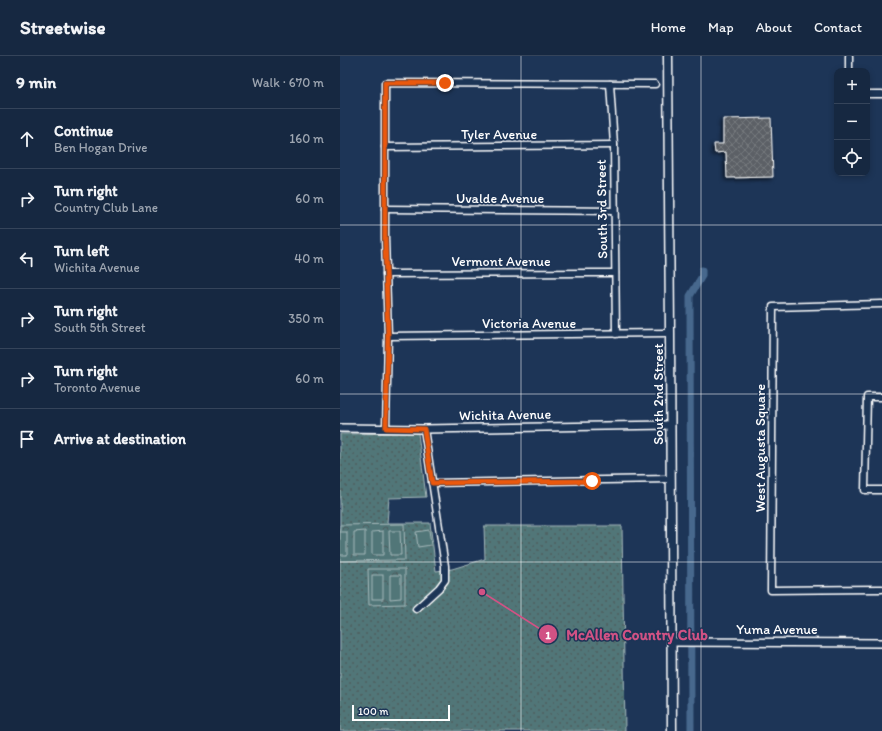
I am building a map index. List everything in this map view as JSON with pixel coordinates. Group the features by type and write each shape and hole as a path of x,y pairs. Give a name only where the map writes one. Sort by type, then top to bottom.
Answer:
{"main road":[{"name":"South 2nd Street","path":"668,56 672,731"}],"street":[{"path":"849,56 849,68"},
{"path":"386,428 388,336 385,209 385,83 655,84"},
{"name":"South 3rd Street","path":"610,84 614,145 616,334"},
{"path":"870,94 882,94"},
{"name":"Tyler Avenue","path":"385,147 614,145"},
{"name":"Uvalde Avenue","path":"385,209 614,211"},
{"name":"Vermont Avenue","path":"386,274 615,273"},
{"name":"West Augusta Square","path":"882,304 773,307 771,590 882,589"},
{"name":"Victoria Avenue","path":"388,336 670,333"},
{"path":"882,397 867,397 865,490 882,490"},
{"name":"Wichita Avenue","path":"340,428 424,429 670,425"},
{"path":"416,609 439,588 445,580 445,566 424,429"},
{"path":"432,483 671,479"},
{"name":"Yuma Avenue","path":"672,642 882,642"}],"green space":[{"path":"418,433 426,497 389,498 387,523 430,523 436,571 452,569 485,559 484,526 622,526 625,731 340,731 340,434"},
{"path":"404,524 405,560 340,561 340,525"},
{"path":"429,530 431,545 418,547 416,532"},
{"path":"365,531 365,555 354,555 354,532"},
{"path":"383,531 383,555 372,555 372,532"},
{"path":"389,531 400,531 401,555 390,555"},
{"path":"340,532 347,532 347,555 340,555"},
{"path":"368,569 405,569 405,604 369,605"},
{"path":"372,575 383,575 383,599 372,599"},
{"path":"390,575 401,575 401,598 390,599"}],"building":[{"path":"771,118 773,177 727,178 726,152 715,153 714,144 723,144 723,119"}],"waterway":[{"path":"691,731 690,296 702,276 702,270"}],"place":[{"name":"McAllen Country Club","path":"482,592"}],"route":[{"path":"445,83 385,83 385,238 388,336 386,428 424,429 432,483 592,481"}]}
